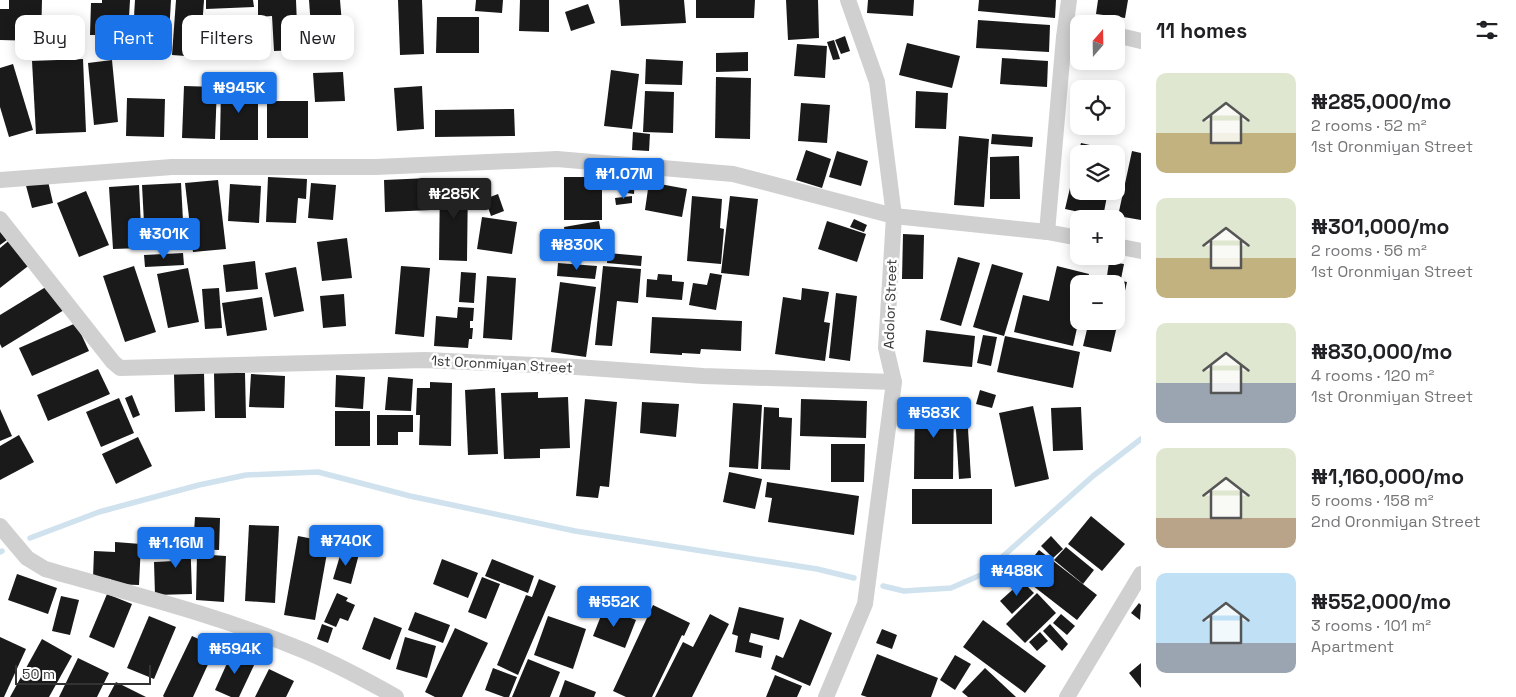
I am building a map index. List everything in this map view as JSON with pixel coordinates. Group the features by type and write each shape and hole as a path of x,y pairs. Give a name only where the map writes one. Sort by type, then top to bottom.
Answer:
{"street":[{"name":"Adolor Street","path":"826,697 865,604 894,382 886,348 894,216 877,82 848,0"},
{"path":"1069,0 1070,18"},
{"path":"1125,37 1141,41"},
{"path":"1047,232 1070,44"},
{"path":"0,180 172,167 376,167 557,159 733,174 894,216 1047,232 1070,236"},
{"name":"1st Oronmiyan Street","path":"0,220 112,362 120,368 425,360 576,367 703,376 894,382"},
{"path":"1125,247 1141,250"},
{"path":"0,526 27,558 45,569 231,624 304,651 357,675 396,697"},
{"path":"1067,697 1141,574"}],"building":[{"path":"9,0 42,0 42,15 15,15 15,40 0,40 0,9 9,9"},
{"path":"102,0 130,0 129,15 95,15 95,35 90,35 91,3 102,3"},
{"path":"135,0 171,0 170,15 134,15"},
{"path":"176,0 204,0 203,15 182,15 182,56 172,55"},
{"path":"206,0 253,0 254,7 206,9"},
{"path":"258,0 296,0 297,15 281,15 281,51 274,51 272,16 258,15"},
{"path":"309,0 340,0 341,15 310,15"},
{"path":"398,0 422,0 424,54 400,55"},
{"path":"476,0 503,0 502,13 475,11"},
{"path":"520,0 549,0 549,32 519,31"},
{"path":"619,0 684,0 686,23 621,26"},
{"path":"696,0 755,0 754,18 696,18"},
{"path":"786,0 818,0 819,38 788,40"},
{"path":"868,0 914,0 913,16 867,13"},
{"path":"979,0 1056,0 1055,18 978,11"},
{"path":"1098,0 1128,0 1125,18 1125,15 1096,14"},
{"path":"588,4 595,23 571,31 565,12"},
{"path":"437,17 479,17 479,53 436,53"},
{"path":"978,20 1050,25 1049,52 976,48"},
{"path":"845,36 850,51 841,54 835,40"},
{"path":"834,40 840,59 833,60 827,42"},
{"path":"907,43 960,56 952,88 899,75"},
{"path":"797,44 827,46 825,78 794,76"},
{"path":"748,52 748,71 716,72 716,53"},
{"path":"1002,58 1048,61 1047,87 1000,84"},
{"path":"646,59 683,61 682,85 645,84"},
{"path":"83,60 86,132 36,134 32,61"},
{"path":"112,60 118,122 94,125 88,63"},
{"path":"13,64 33,130 9,137 0,107 0,68"},
{"path":"611,70 639,74 632,129 604,126"},
{"path":"343,72 345,101 315,102 313,73"},
{"path":"716,77 751,78 750,139 715,138"},
{"path":"184,86 217,87 215,139 182,138"},
{"path":"422,86 424,129 397,131 394,88"},
{"path":"221,88 258,89 258,140 220,140"},
{"path":"645,91 674,92 673,133 643,132"},
{"path":"916,91 948,93 946,129 915,128"},
{"path":"127,98 165,99 164,137 126,136"},
{"path":"267,101 308,101 308,138 267,138"},
{"path":"801,103 830,105 827,143 798,141"},
{"path":"514,109 515,136 435,137 435,110"},
{"path":"633,132 650,134 649,151 632,150"},
{"path":"992,134 1033,137 1032,147 991,144"},
{"path":"959,136 989,139 984,207 954,205"},
{"path":"806,150 831,159 822,188 796,180"},
{"path":"837,151 868,161 861,186 829,177"},
{"path":"1132,151 1141,153 1141,220 1125,217 1125,210 1119,210 1121,200 1125,200 1125,184"},
{"path":"1019,156 1020,199 990,199 990,157"},
{"path":"47,177 53,203 32,208 25,182"},
{"path":"268,177 307,179 306,199 298,198 296,223 266,222"},
{"path":"564,177 602,177 602,220 564,220"},
{"path":"429,178 431,210 385,212 384,180"},
{"path":"628,178 635,178 634,194 627,193"},
{"path":"218,180 226,249 193,252 185,183"},
{"path":"440,180 468,180 467,261 439,260"},
{"path":"617,180 624,180 624,187 617,188"},
{"path":"649,182 687,189 682,217 645,210"},
{"path":"181,183 183,221 144,223 142,185"},
{"path":"311,183 336,185 333,220 308,218"},
{"path":"230,184 261,186 259,223 228,221"},
{"path":"139,185 142,248 113,249 109,187"},
{"path":"1070,188 1070,200 1106,200 1104,210 1065,209"},
{"path":"86,191 109,245 79,257 57,203"},
{"path":"498,194 504,211 491,216 485,199"},
{"path":"632,196 632,203 616,205 615,198"},
{"path":"692,196 722,199 720,228 724,229 721,264 687,261"},
{"path":"730,196 758,199 749,276 721,273"},
{"path":"482,217 517,222 512,254 477,249"},
{"path":"854,219 867,225 864,232 850,227"},
{"path":"599,221 603,244 553,253 550,236 565,233 564,227"},
{"path":"827,221 866,234 857,262 818,249"},
{"path":"0,231 7,240 0,245"},
{"path":"903,234 924,235 923,279 902,279"},
{"path":"12,238 32,263 0,288 0,248"},
{"path":"347,238 352,278 322,281 317,242"},
{"path":"183,253 184,265 145,267 144,255"},
{"path":"608,253 642,256 641,266 607,263"},
{"path":"958,257 980,263 961,326 940,320"},
{"path":"255,261 258,289 226,292 223,265"},
{"path":"558,263 597,266 595,279 557,276"},
{"path":"992,264 1023,273 1004,336 973,327"},
{"path":"1109,265 1124,265 1122,275 1107,275"},
{"path":"134,266 156,332 125,342 103,276"},
{"path":"401,266 430,268 424,337 395,334"},
{"path":"603,266 641,269 638,303 617,301 612,346 595,345"},
{"path":"1057,266 1089,274 1070,275 1070,330 1077,330 1073,346 1014,332 1023,295 1049,301"},
{"path":"296,267 304,311 274,317 265,273"},
{"path":"188,268 199,322 168,328 157,274"},
{"path":"461,272 476,273 474,303 459,302"},
{"path":"710,273 722,275 716,310 689,305 693,283 707,285"},
{"path":"658,274 672,275 672,281 684,282 682,300 646,297 647,279 657,280"},
{"path":"487,276 516,278 512,340 483,338"},
{"path":"560,282 596,287 586,357 551,352"},
{"path":"49,285 64,310 2,348 0,344 0,315"},
{"path":"219,288 222,328 205,329 202,289"},
{"path":"802,288 829,292 824,322 830,323 825,361 775,354 783,297 801,300"},
{"path":"836,293 857,296 850,361 829,358"},
{"path":"344,294 346,326 323,328 320,296"},
{"path":"262,297 267,330 227,336 222,303"},
{"path":"458,307 474,308 473,321 470,321 470,328 473,328 472,339 469,339 468,348 434,346 436,316 457,318"},
{"path":"652,317 742,321 741,351 701,349 700,354 650,353"},
{"path":"76,323 89,351 32,376 19,348"},
{"path":"926,330 975,336 972,367 923,362"},
{"path":"1087,330 1116,330 1111,352 1083,346"},
{"path":"983,335 997,337 991,366 977,363"},
{"path":"1005,336 1080,352 1073,388 997,372"},
{"path":"98,369 110,394 48,421 37,395"},
{"path":"204,373 205,411 175,412 174,374"},
{"path":"214,373 245,373 246,418 215,418"},
{"path":"251,374 285,376 284,408 249,407"},
{"path":"336,375 365,377 363,409 335,407"},
{"path":"388,377 413,379 411,411 385,410"},
{"path":"430,382 452,383 451,446 419,445 420,415 416,415 417,388 430,388"},
{"path":"495,388 498,454 468,455 465,390"},
{"path":"980,390 996,395 992,408 976,404"},
{"path":"538,392 538,398 568,397 570,448 540,449 540,458 504,459 501,393"},
{"path":"132,395 140,415 133,418 125,398"},
{"path":"119,398 134,433 101,447 86,412"},
{"path":"585,399 617,402 609,487 600,486 598,498 576,496"},
{"path":"801,399 867,401 866,438 800,436"},
{"path":"915,399 954,400 953,479 914,479"},
{"path":"642,402 679,404 676,437 640,433"},
{"path":"733,403 762,405 758,469 729,467"},
{"path":"1033,406 1049,479 1015,487 999,413"},
{"path":"764,407 779,408 779,417 792,418 790,470 761,469"},
{"path":"1081,407 1083,450 1053,451 1051,408"},
{"path":"0,409 12,436 0,441"},
{"path":"335,411 370,411 370,446 335,446"},
{"path":"967,412 971,478 959,479 955,413"},
{"path":"377,415 413,415 413,432 398,432 398,445 377,445"},
{"path":"19,435 34,462 0,480 0,446"},
{"path":"138,437 152,466 116,484 102,454"},
{"path":"831,444 865,444 864,482 831,482"},
{"path":"729,472 762,479 755,509 723,502"},
{"path":"767,482 859,496 854,535 768,522 772,498 765,497"},
{"path":"912,489 992,489 992,524 912,524"},
{"path":"1091,516 1125,544 1102,571 1068,544"},
{"path":"195,517 220,518 219,550 193,549"},
{"path":"249,525 279,526 275,603 245,601"},
{"path":"174,532 190,532 192,594 155,595 154,562 174,561"},
{"path":"298,536 329,542 315,620 284,615"},
{"path":"1051,536 1063,549 1053,558 1041,546"},
{"path":"115,542 141,544 139,585 110,584 111,579 93,578 94,551 115,552"},
{"path":"1066,547 1094,570 1083,584 1054,560"},
{"path":"342,549 359,554 351,584 333,579"},
{"path":"1039,550 1097,595 1077,620 1019,575"},
{"path":"197,554 226,556 224,602 196,600"},
{"path":"442,559 478,573 468,598 433,584"},
{"path":"492,559 534,576 528,593 485,576"},
{"path":"17,574 57,588 48,614 8,600"},
{"path":"482,577 500,584 486,619 468,612"},
{"path":"539,579 556,586 518,675 497,665 526,595 532,597"},
{"path":"1022,581 1034,593 1012,614 1000,601"},
{"path":"337,593 348,598 346,601 355,605 348,621 340,618 336,627 324,622"},
{"path":"1037,593 1056,613 1025,643 1006,624"},
{"path":"107,594 132,604 114,648 89,637"},
{"path":"61,596 79,600 70,635 52,631"},
{"path":"1139,603 1141,605 1140,620 1131,613"},
{"path":"653,605 690,623 684,636 682,635 652,697 626,697 613,691"},
{"path":"739,607 784,618 779,640 751,633 749,642 763,646 761,658 735,652 738,636 732,634"},
{"path":"604,608 636,620 625,648 593,636"},
{"path":"415,612 450,625 443,643 408,630"},
{"path":"710,614 729,624 692,697 655,697 683,642 693,647"},
{"path":"1061,614 1075,626 1067,635 1053,623"},
{"path":"149,616 176,627 154,679 127,668"},
{"path":"548,616 586,629 573,669 534,655"},
{"path":"374,617 402,628 390,660 362,649"},
{"path":"800,619 832,633 810,686 771,669 776,655 783,658"},
{"path":"983,620 1046,666 1025,693 963,647"},
{"path":"322,624 333,628 328,643 317,639"},
{"path":"1050,624 1068,644 1062,651 1043,631"},
{"path":"455,628 488,643 462,697 435,697 425,692"},
{"path":"882,629 897,635 892,649 876,643"},
{"path":"1040,632 1048,641 1037,651 1029,642"},
{"path":"192,636 216,647 193,697 164,697 163,696"},
{"path":"0,637 26,649 4,697 0,697"},
{"path":"405,637 436,646 427,678 396,669"},
{"path":"42,639 72,656 49,697 10,697"},
{"path":"233,650 256,661 239,697 231,697 215,690"},
{"path":"877,654 938,678 931,697 867,697 861,695"},
{"path":"955,655 971,664 955,690 940,680"},
{"path":"78,658 109,673 97,697 59,697"},
{"path":"528,659 560,672 550,697 512,697"},
{"path":"1141,663 1141,688 1129,673"},
{"path":"493,668 517,677 509,697 485,690"},
{"path":"985,668 1016,697 968,697 962,692"},
{"path":"269,669 294,681 286,697 255,697"},
{"path":"775,675 802,686 797,697 766,697"},
{"path":"565,680 596,692 594,697 559,697"},
{"path":"116,682 146,697 108,697"}],"waterway":[{"path":"883,586 904,591 951,588 983,574 1093,476 1141,439"},
{"path":"30,538 99,512 199,485 246,475 318,472 410,496 575,531 817,569 854,578"}]}
